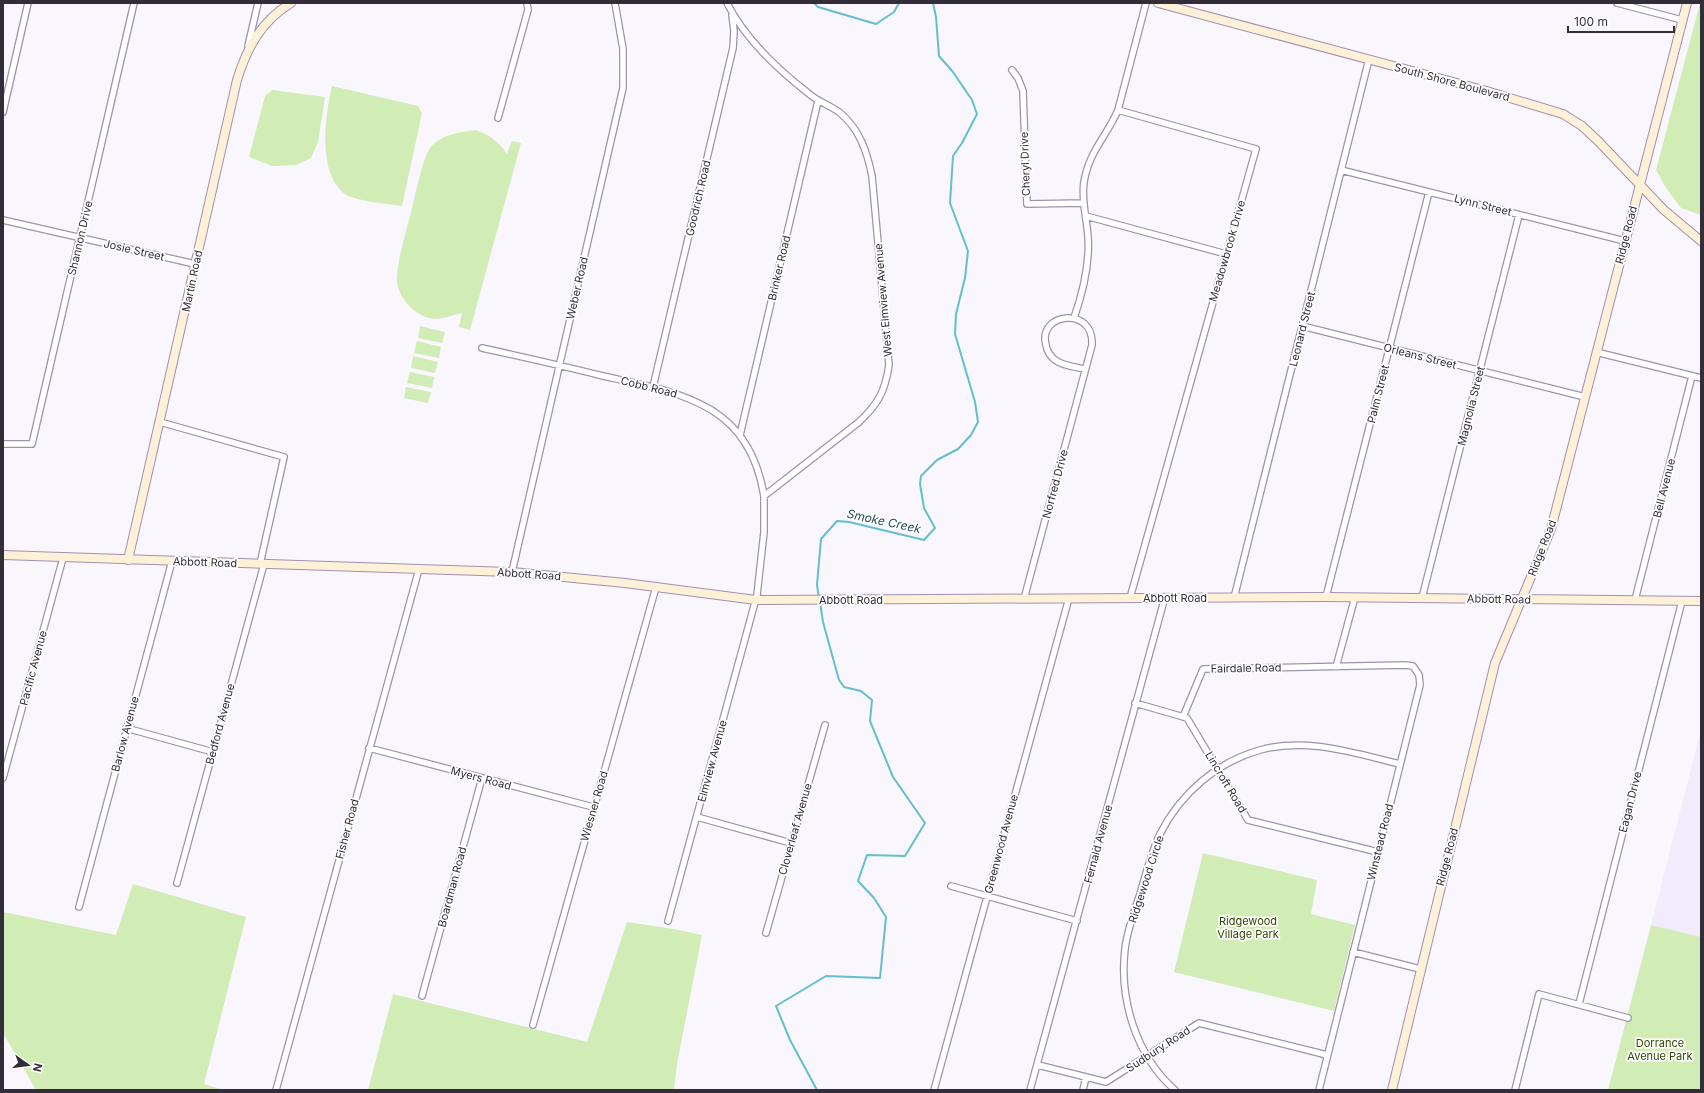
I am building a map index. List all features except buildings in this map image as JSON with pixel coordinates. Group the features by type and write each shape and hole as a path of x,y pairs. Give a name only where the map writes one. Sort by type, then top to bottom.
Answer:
{"street":[{"path":"3,112 28,3"},
{"name":"Shannon Drive","path":"3,444 32,444 81,238 134,3"},
{"name":"Martin Road","path":"128,560 237,80 248,49 258,3"},
{"path":"248,49 263,26 274,15 291,3"},
{"path":"498,118 528,10 527,3"},
{"name":"Weber Road","path":"512,572 623,88 623,49 615,3"},
{"path":"1084,369 1056,361 1047,351 1045,343 1047,331 1056,320 1074,318 1087,274 1088,238 1084,203 1084,183 1090,160 1118,110 1146,3"},
{"name":"South Shore Boulevard","path":"1158,3 1483,90 1563,114 1582,126 1664,210 1701,241"},
{"path":"1618,3 1682,20"},
{"name":"Ridge Road","path":"1392,1090 1495,663 1551,529 1687,3"},
{"name":"West Elmview Avenue","path":"728,6 764,54 788,77 818,102 831,107 846,118 860,137 868,157 872,176 889,366 883,392 872,410 859,422 764,496"},
{"name":"Goodrich Road","path":"653,387 733,48 734,31 728,6"},
{"name":"Leonard Street","path":"1234,598 1369,59"},
{"name":"Cheryl Drive","path":"1012,70 1018,78 1023,91 1027,204 1084,203"},
{"name":"Brinker Road","path":"740,436 818,102"},
{"name":"Meadowbrook Drive","path":"1118,110 1256,149 1130,598"},
{"name":"Lynn Street","path":"1341,170 1625,241"},
{"name":"Palm Street","path":"1326,597 1429,192"},
{"name":"Magnolia Street","path":"1422,598 1519,215"},
{"path":"1086,216 1226,254"},
{"name":"Josie Street","path":"3,220 195,264"},
{"name":"Norfred Drive","path":"1024,599 1092,340 1088,327 1078,319 1074,318"},
{"name":"Orleans Street","path":"1302,326 1585,398"},
{"name":"Cobb Road","path":"482,348 653,387 697,401 723,418 740,436 755,462 762,480 764,496"},
{"path":"1596,352 1701,378"},
{"name":"Bell Avenue","path":"1635,600 1692,376"},
{"name":"Bedford Avenue","path":"160,422 284,457 262,564 177,883"},
{"path":"756,600 764,532 764,496"},
{"name":"Abbott Road","path":"3,556 512,572 656,587 756,600 1355,597 1701,601"},
{"name":"Pacific Avenue","path":"3,778 63,558"},
{"name":"Barlow Avenue","path":"79,907 172,561"},
{"name":"Fisher Road","path":"276,1090 419,568"},
{"name":"Wiesner Road","path":"533,1025 656,587"},
{"name":"Fernald Avenue","path":"1030,1090 1164,597"},
{"path":"1338,667 1355,597"},
{"name":"Greenwood Avenue","path":"934,1090 1069,598"},
{"name":"Elmview Avenue","path":"668,921 756,600"},
{"name":"Eagan Drive","path":"1579,1004 1682,601"},
{"name":"Winstead Road","path":"1319,1090 1421,679 1417,670 1413,666 1338,667"},
{"name":"Fairdale Road","path":"1183,717 1204,669 1338,667"},
{"path":"1136,703 1183,717"},
{"name":"Lincroft Road","path":"1183,717 1187,718 1248,820 1378,852"},
{"name":"Cloverleaf Avenue","path":"766,933 825,725"},
{"path":"126,728 213,752"},
{"name":"Ridgewood Circle","path":"1174,1090 1148,1056 1138,1038 1126,1003 1123,964 1126,940 1148,865 1160,834 1174,811 1186,796 1218,769 1259,750 1292,745 1340,749 1400,764"},
{"name":"Myers Road","path":"370,748 593,808"},
{"name":"Boardman Road","path":"422,996 482,778"},
{"path":"697,817 791,843"},
{"path":"951,886 1077,921"},
{"path":"1353,952 1420,970"},
{"path":"1515,1090 1539,994 1628,1018"},
{"name":"Sudbury Road","path":"1038,1065 1106,1082 1199,1023 1328,1055"},
{"path":"1082,1090 1086,1077"}],"shaded area":[{"path":"1701,730 1701,937 1651,925"}],"green space":[{"path":"1700,3 1701,215 1681,208 1666,188 1656,170"},
{"path":"332,86 418,106 422,113 402,206 356,199 345,194 336,185 330,172 325,143 327,113"},
{"path":"272,90 325,97 318,142 311,158 296,165 272,166 249,157 265,96"},
{"path":"475,130 493,139 507,154 512,141 521,143 470,330 459,327 462,313 433,319 423,316 417,312 402,297 397,284 397,278 401,253 419,179 430,148 445,137"},
{"path":"420,326 445,332 442,343 418,338"},
{"path":"417,341 441,347 439,358 414,353"},
{"path":"413,356 438,362 435,373 411,368"},
{"path":"410,372 434,377 432,388 407,383"},
{"path":"406,387 431,392 428,403 404,398"},
{"name":"Ridgewood Village Park","path":"1203,853 1317,880 1311,914 1355,925 1334,1011 1174,972"},
{"path":"133,884 246,917 204,1084 224,1090 36,1090 3,1033 3,912 116,935"},
{"path":"627,922 702,935 677,1064 674,1090 368,1090 393,994 587,1042"},
{"name":"Dorrance Avenue Park","path":"1651,925 1701,937 1701,1090 1608,1090"}],"waterway":[{"name":"Smoke Creek","path":"814,3 818,7 876,24 894,12 899,3"},
{"name":"Smoke Creek","path":"819,598 817,585 821,539 837,521 849,522 924,540 935,528 924,508 920,484 921,476 937,460 958,449 971,435 978,422 975,402 955,334 956,314 965,278 968,251 950,203 953,156 962,143 977,114 972,100 953,72 939,56 936,17 933,3"},
{"name":"Smoke Creek","path":"817,1090 790,1040 776,1006 826,976 880,978 886,917 874,898 858,881 867,855 905,856 925,823 893,777 870,721 872,700 861,691 844,687 839,680 823,622 820,602"}]}
